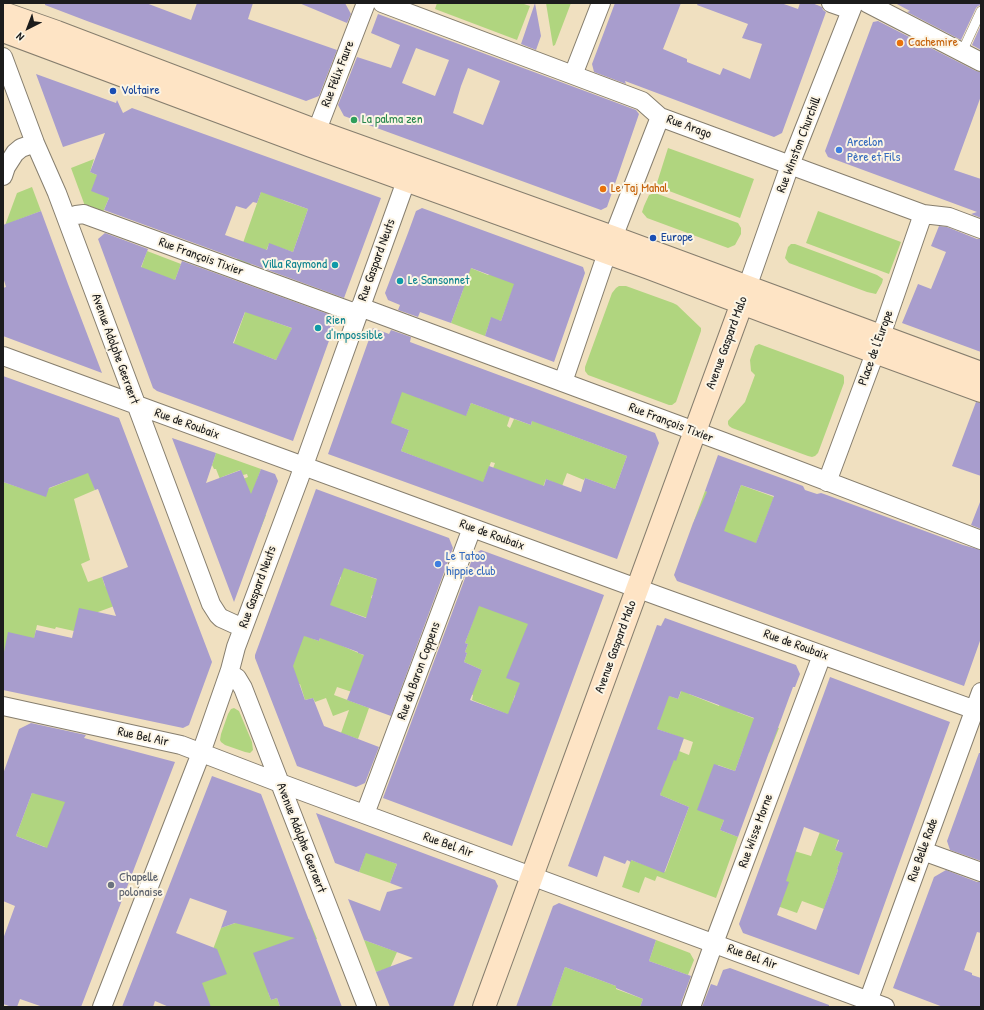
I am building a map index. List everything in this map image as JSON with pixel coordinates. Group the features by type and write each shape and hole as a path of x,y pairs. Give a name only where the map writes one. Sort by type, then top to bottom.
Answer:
{"main road":[{"path":"3,13 58,32 314,138"},
{"path":"3,31 314,138 878,344 981,373"},
{"name":"Avenue Gaspard Malo","path":"484,1007 744,295"},
{"path":"878,344 981,391"}],"street":[{"name":"Rue Félix Faure","path":"314,138 366,3"},
{"name":"Rue Arago","path":"382,3 642,100 660,117 923,214 950,217 981,229"},
{"path":"573,75 600,3"},
{"path":"831,3 852,7"},
{"path":"867,3 981,62"},
{"name":"Rue Winston Churchill","path":"744,295 790,165 852,7"},
{"name":"Avenue Adolphe Geeraert","path":"3,57 35,143 67,218 211,604 221,618 243,628"},
{"path":"563,382 610,245 660,117"},
{"path":"3,176 6,167 15,153 21,148 35,143"},
{"name":"Rue Gaspard Neuts","path":"102,1007 201,753 236,647 409,172"},
{"name":"Rue François Tixier","path":"67,218 84,214 563,382 981,540"},
{"name":"Place de l'Europe","path":"827,482 878,344 923,214"},
{"name":"Rue de Roubaix","path":"3,356 978,711"},
{"name":"Rue du Baron Coppens","path":"365,814 472,528"},
{"name":"Rue Wisse Morne","path":"691,1007 822,655"},
{"name":"Avenue Adolphe Geeraert","path":"229,672 237,678 243,688 366,1007"},
{"name":"Rue Belle Rade","path":"867,1004 923,851 978,711 981,692"},
{"name":"Rue Bel Air","path":"4,709 181,745 714,944 867,1004 885,1007"},
{"path":"923,851 981,872"}],"lane":[{"path":"962,52 981,11"}],"green space":[{"path":"437,3 521,3 530,6 517,40 435,9"},
{"path":"546,3 571,3 555,45 553,46"},
{"path":"668,148 754,179 740,218 656,186"},
{"path":"94,159 90,172 97,175 109,198 103,212 85,206 71,168"},
{"path":"32,187 41,211 15,221 3,231 17,193"},
{"path":"262,189 285,201 308,209 293,252 269,244 266,251 256,248 250,265 237,260"},
{"path":"655,193 738,223 741,228 741,234 735,245 728,248 647,218 642,212 649,195"},
{"path":"818,211 901,242 889,274 806,243"},
{"path":"791,244 795,244 877,275 883,279 882,283 876,294 789,263 785,258 788,247"},
{"path":"147,251 181,264 175,280 139,274"},
{"path":"524,259 501,321 491,318 485,336 451,323 463,290 466,266 488,275"},
{"path":"619,286 626,286 677,305 701,328 676,402 672,405 588,375 585,371 585,367 612,293"},
{"path":"247,307 269,320 292,328 286,343 276,360 263,355 231,351"},
{"path":"759,344 838,373 844,377 844,383 818,453 815,456 808,456 732,428 728,424 728,421 745,402 755,375 751,371 750,360 755,346"},
{"path":"379,362 419,398 466,415 471,403 510,417 507,426 510,428 514,419 531,425 533,418 554,429 627,456 615,489 585,478 584,480 567,473 554,507 553,482 546,479 543,487 492,471 495,463 491,462 483,483 401,451 409,430 401,427 383,445 395,411 379,405"},
{"path":"84,452 95,490 74,499 90,560 81,564 88,582 102,577 105,586 128,601 98,612 74,631 37,625 32,648 3,657 3,482 24,489 31,472 45,490 70,480 79,454"},
{"path":"216,453 261,469 247,508 266,515 259,533 236,525 227,485 248,477 247,474 243,475 240,470 220,479 216,469 214,469 212,465"},
{"path":"741,485 774,497 749,562 694,521 705,491 735,502"},
{"path":"320,559 404,589 399,604 372,595 371,598 379,601 388,625 350,612 338,644 370,658 361,695 337,687 334,695 369,708 358,739 341,733 349,710 333,716 326,698 315,702 313,698 305,700 300,684 290,688 295,632 319,641 323,631 325,581 338,585 341,577 320,569"},
{"path":"487,581 530,597 536,689 531,700 515,695 512,704 516,706 512,716 472,700 473,695 447,685 478,680 482,670 464,662 468,644 465,643"},
{"path":"727,686 738,709 737,712 779,728 769,753 745,744 735,771 718,765 710,788 724,820 720,830 738,837 716,898 657,876 655,881 645,877 639,893 622,887 631,860 665,872 689,807 660,795 661,792 658,791 646,779 679,751 689,755 693,742 657,729 664,694 678,699 683,687 690,690 689,694 719,706"},
{"path":"234,708 239,711 252,742 253,750 250,753 225,745 220,740 228,714 231,709"},
{"path":"32,793 82,800 54,831 51,839 65,844 41,855 45,847 16,836"},
{"path":"824,821 840,834 835,850 849,855 846,863 840,861 824,909 802,901 797,913 780,907 780,879 791,850 811,856"},
{"path":"366,852 397,864 390,883 359,872"},
{"path":"309,919 317,939 278,954 268,992 271,1000 277,998 280,1007 211,1007 176,972 212,952 221,928 241,921 273,932"},
{"path":"364,940 397,952 390,968 376,972"},
{"path":"656,940 690,953 694,960 688,975 649,961"},
{"path":"565,967 616,986 616,989 643,999 640,1007 551,1006"}],"building":[{"path":"45,3 146,3 191,20 197,3 253,3 248,19 337,50 319,96 306,101 87,21 45,5"},
{"path":"299,3 345,3 351,14 347,23"},
{"path":"535,3 541,36 536,50 521,44"},
{"path":"615,3 681,3 663,49 687,59 687,62 720,75 723,68 750,79 762,44 742,38 748,24 697,5 698,3 781,3 798,9 800,3 812,3 822,7 826,12 782,133 774,137 625,81 626,84 594,72 592,64"},
{"path":"895,3 981,3 981,5 976,8 961,40 907,12 910,11"},
{"path":"378,14 636,110 639,114 607,207 601,210 344,116 338,105 357,57 391,68 400,45 371,33","holes":["416,48 449,60 435,96 402,83","468,68 500,81 483,125 453,113"]},
{"path":"878,21 976,71 981,72 981,96 954,170 981,179 981,218 971,214 977,212 828,157 825,151 873,22"},
{"path":"981,25 981,50 972,45"},
{"path":"36,74 116,103 117,100 123,113 132,108 381,198 344,298 104,210 109,198 91,191 97,175 90,172 105,133 63,147","holes":["261,192 308,209 293,252 269,243 267,250 225,235 236,206 246,209 253,202 257,203"]},
{"path":"422,208 583,267 585,273 554,362 485,336 491,317 501,321 514,284 471,268 451,323 420,312 418,317 398,310 400,305 388,300 385,293 416,211"},
{"path":"41,211 102,373 3,336 3,288 6,287 3,277 3,225"},
{"path":"939,226 947,227 977,239 981,239 981,352 902,323 918,284 931,289 946,252 931,246"},
{"path":"105,233 148,249 141,267 175,280 182,261 331,315 335,324 293,441 157,391 153,388 98,239","holes":["245,312 292,328 276,360 233,343"]},
{"path":"373,328 389,334 391,330 411,337 410,342 655,433 659,443 617,559 328,454","holes":["402,392 466,416 471,403 531,425 532,421 627,456 615,489 585,478 581,492 546,479 544,486 489,466 483,482 401,451 409,430 391,423"]},
{"path":"3,376 119,418 212,662 189,725 183,728 3,690 3,657 8,632 34,638 36,630 72,638 79,608 116,616 102,577 128,567 98,489 95,490 88,473 49,488 46,497 3,482"},
{"path":"976,402 981,403 981,476 952,466"},
{"path":"172,438 216,453 206,483 241,470 251,494 261,469 275,474 278,481 234,602"},
{"path":"718,455 803,486 805,490 817,494 824,494 963,545 981,550 981,638 964,686 677,581 674,575 693,523 707,492 705,491","holes":["741,485 774,496 756,543 724,531"]},
{"path":"316,489 449,538 453,548 391,716 347,700 364,655 320,638 319,641 304,636 293,666 305,700 313,698 324,726 379,747 365,783 356,787 297,766 255,655","holes":["344,568 377,579 366,618 330,605"]},
{"path":"981,502 981,529 971,525"},
{"path":"481,550 604,595 512,846 383,798 474,554","holes":["479,606 528,624 506,678 520,683 508,714 470,700 482,670 464,662 468,644 465,643"]},
{"path":"665,618 796,665 800,674 795,687 793,687 738,837 720,830 724,820 697,810 714,764 735,771 754,718 681,691 678,699 669,696 657,729 684,738 676,761 674,760 660,795 689,807 664,873 631,860 631,862 627,860 625,864 604,856 597,877 568,866 657,625 661,626"},
{"path":"830,677 950,722 859,975 743,933 739,924","holes":["804,827 839,840 835,850 843,853 816,930 777,915 789,882 786,881"]},
{"path":"31,723 86,735 84,738 175,762 81,1007 43,1007 20,999 17,1007 3,1004 3,939 15,906 3,901 3,774 19,729","holes":["32,793 65,802 47,848 16,836"]},
{"path":"979,753 981,753 981,861 950,850 947,841"},
{"path":"212,776 261,794 342,1007 280,1007 277,998 271,1000 253,953 295,938 235,923 221,928 227,911 190,898 176,933 217,949 227,974 202,983 211,1007 169,1007 155,1001 153,1007 122,1007"},
{"path":"316,813 495,880 498,886 453,1007 390,1007 376,972 413,958 364,940 348,899 380,911 387,892 403,888 390,883 397,864 366,853 359,872 335,863"},
{"path":"946,870 977,882 981,882 981,933 977,932 964,970 981,978 981,1007 943,1007 893,988 934,877"},
{"path":"559,903 656,940 649,961 691,976 681,1003 681,1007 640,1007 643,999 616,988 616,986 565,967 551,1007 516,1007 553,906"},
{"path":"730,968 829,1005 829,1007 702,1007 711,984 717,986 723,970"}],"place":[{"name":"Cachemire","path":"900,43"},
{"name":"Voltaire","path":"113,91"},
{"name":"La palma zen","path":"354,120"},
{"name":"Arcelon Père et Fils","path":"839,150"},
{"name":"Le Taj Mahal","path":"603,189"},
{"name":"Europe","path":"653,238"},
{"name":"Villa Raymond","path":"335,265"},
{"name":"Le Sansonnet","path":"400,281"},
{"name":"Rien d'Impossible","path":"318,328"},
{"name":"Le Tatoo hippie club","path":"438,564"},
{"name":"Chapelle polonaise","path":"111,885"}]}
